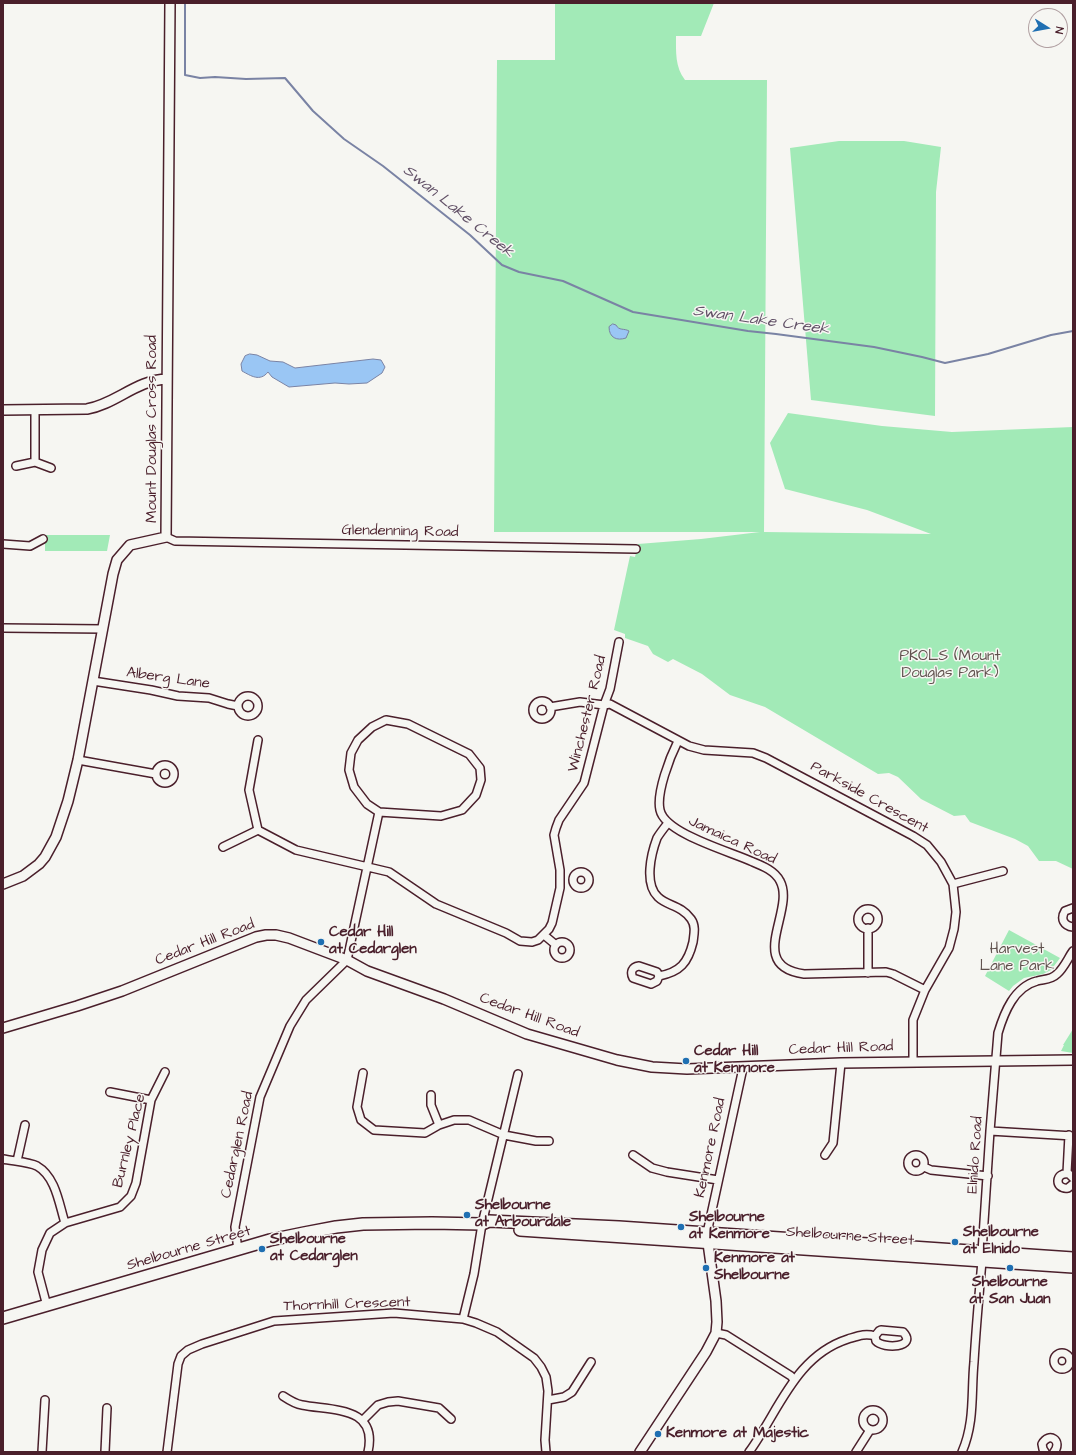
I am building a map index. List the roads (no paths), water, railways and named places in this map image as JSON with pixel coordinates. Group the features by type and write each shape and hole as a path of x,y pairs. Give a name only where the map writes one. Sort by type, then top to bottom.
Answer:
{"main road":[{"name":"Shelbourne Street","path":"3,1318 270,1240 336,1227 397,1223 482,1224 488,1227 707,1238 982,1256 1073,1258"},
{"name":"Shelbourne Street","path":"982,1256 1073,1268"}],"street":[{"name":"Mount Douglas Cross Road","path":"3,884 23,876 39,864 48,853 56,837 68,801 78,760 113,574 118,560 130,545 166,537 170,3"},
{"path":"3,410 94,408 102,406 143,384 167,379"},
{"path":"35,410 35,462"},
{"path":"16,466 35,462 51,468"},
{"name":"Glendenning Road","path":"166,537 175,541 636,549"},
{"path":"3,544 30,546 43,539"},
{"path":"3,628 103,629"},
{"name":"Winchester Road","path":"544,935 552,923 560,888 554,835 559,820 584,784 604,705 610,690 619,642"},
{"name":"Alberg Lane","path":"93,681 151,690 178,696 209,698 238,706"},
{"name":"Parkside Crescent","path":"550,707 580,702 604,705 610,704 689,746 704,750 753,753 766,758 928,845 941,862 953,884 956,912 954,929 949,948 925,990 913,1020 913,1061"},
{"path":"386,720 408,724 469,754 480,768 481,780 476,795 462,810 441,816 379,812 368,804 354,787 349,770 351,753 358,740 372,728 386,720"},
{"path":"258,740 249,790 258,830 296,850 389,872 436,904 520,940 532,942 538,940 544,935 556,944"},
{"name":"Jamaica Road","path":"678,741 669,759 660,802 660,811 668,823 680,832 766,868 775,874 780,880 783,888 783,905 774,944 776,954 780,962 787,969 796,973 804,974 886,972 925,990"},
{"path":"78,760 156,774"},
{"path":"347,960 379,812"},
{"path":"659,976 675,972 687,960 694,935 694,927 688,914 658,897 652,888 650,880 650,864 656,842 660,833 668,823"},
{"path":"223,847 258,830"},
{"path":"953,884 1003,871"},
{"path":"560,880 573,879"},
{"path":"1073,908 1065,911 1063,917 1064,923 1070,927 1073,927"},
{"path":"868,928 868,973"},
{"name":"Cedar Hill Road","path":"3,1028 122,991 256,937 276,935 289,938 347,960 367,971 444,999 526,1034 616,1060 652,1066 686,1069 913,1061 1073,1060"},
{"name":"Elnido Road","path":"962,1452 967,1441 971,1424 973,1363 998,1034 1002,1019 1015,996 1026,985 1057,975 1073,951"},
{"name":"Cedarglen Road","path":"238,1250 234,1227 260,1098 290,1026 306,1000 347,960"},
{"path":"825,1155 833,1143 841,1063"},
{"name":"Kenmore Road","path":"640,1452 706,1352 716,1333 716,1301 707,1238 742,1068"},
{"name":"Burnley Place","path":"47,1306 38,1272 42,1250 50,1233 65,1223 120,1207 131,1196 136,1183 151,1100 165,1072"},
{"path":"363,1073 357,1107 361,1120 374,1130 425,1133 454,1120 469,1120 504,1135 536,1142 549,1140"},
{"path":"463,1319 474,1274 482,1224 518,1074"},
{"path":"110,1092 151,1100"},
{"path":"431,1095 430,1105 439,1126"},
{"path":"16,1161 25,1125"},
{"path":"990,1131 1071,1136 1067,1173"},
{"path":"633,1156 652,1168 667,1172 718,1180"},
{"path":"3,1159 36,1165 51,1180 65,1223"},
{"path":"924,1167 931,1170 988,1176"},
{"path":"1067,1173 1073,1178"},
{"path":"1067,1173 1060,1176 1058,1181 1059,1186 1066,1189 1071,1187 1073,1184"},
{"name":"Thornhill Crescent","path":"167,1452 178,1364 182,1356 188,1350 202,1344 274,1321 394,1313 463,1319 476,1323 497,1332 534,1358 546,1377 548,1400 545,1440 546,1452"},
{"path":"716,1333 726,1335 791,1376 794,1380"},
{"path":"749,1452 794,1380 813,1359 826,1348 838,1342 862,1334 875,1336"},
{"path":"548,1400 564,1397 572,1392 591,1362"},
{"path":"283,1396 292,1402 301,1405 347,1411 355,1414 363,1420 368,1429 370,1436 368,1452"},
{"path":"42,1452 45,1400"},
{"path":"363,1420 378,1405 398,1401 439,1408 451,1419"},
{"path":"105,1452 108,1408"},
{"path":"856,1452 870,1430"},
{"path":"1045,1452 1042,1444 1045,1439 1050,1438 1057,1444 1057,1448 1054,1452"}],"water":[{"path":"613,324 620,329 629,331 626,338 617,339 610,334 609,327"},
{"path":"250,354 257,355 270,361 283,362 295,368 373,359 381,360 385,367 382,373 367,383 335,383 289,387 272,377 268,372 262,377 255,377 242,371 241,364 245,356"}],"waterway":[{"name":"Swan Lake Creek","path":"185,3 185,75 200,78 285,78 313,111 344,139 383,166 470,235 502,265 519,272 563,281 633,312 748,331 874,347 945,363 988,354 1051,335 1073,331"}],"place":[{"name":"Cedar Hill at Cedarglen","path":"321,942"},
{"name":"Cedar Hill at Kenmore","path":"686,1061"},
{"name":"Shelbourne at Arbourdale","path":"467,1215"},
{"name":"Shelbourne at Kenmore","path":"681,1227"},
{"name":"Shelbourne at Elnido","path":"955,1242"},
{"name":"Shelbourne at Cedarglen","path":"262,1249"},
{"name":"Kenmore at Shelbourne","path":"706,1268"},
{"name":"Shelbourne at San Juan","path":"1010,1268"},
{"name":"Kenmore at Majestic","path":"658,1434"}],"park label":[{"name":"PKOLS (Mount Douglas Park)","path":"950,666"},
{"name":"Harvest Lane Park","path":"1017,958"}]}
